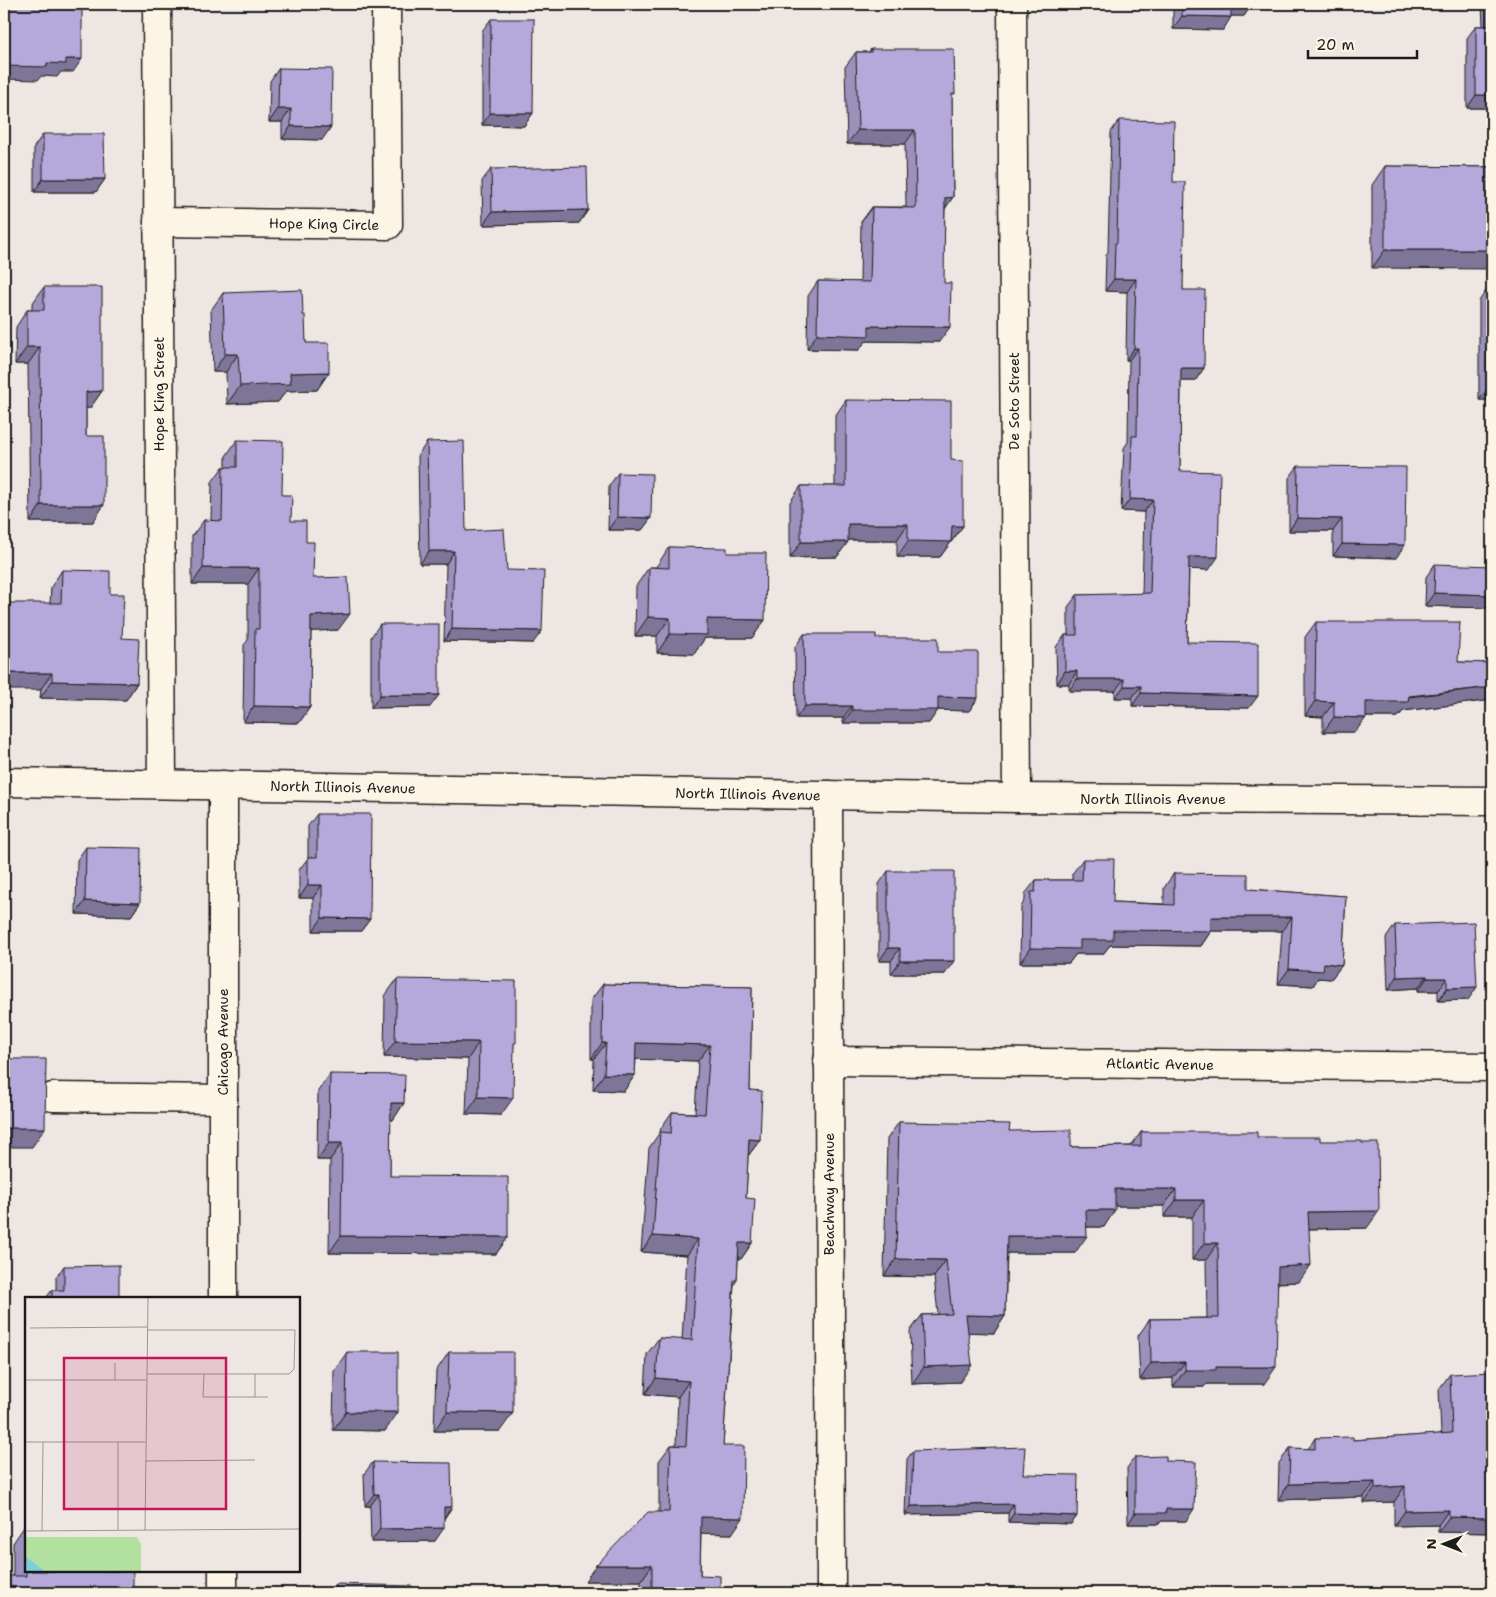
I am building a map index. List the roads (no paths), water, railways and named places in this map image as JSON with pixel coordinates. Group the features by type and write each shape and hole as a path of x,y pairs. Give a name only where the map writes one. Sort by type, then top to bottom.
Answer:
{"street":[{"name":"Hope King Street","path":"157,4 162,784"},
{"name":"Hope King Circle","path":"158,222 388,225 386,4"},
{"name":"De Soto Street","path":"1012,4 1017,798"},
{"name":"North Illinois Avenue","path":"4,782 1017,798 1492,801"},
{"name":"Chicago Avenue","path":"223,785 223,1297"},
{"name":"Beachway Avenue","path":"828,795 831,1593"},
{"name":"Atlantic Avenue","path":"828,1061 1492,1068"},
{"path":"53,1097 223,1099"},
{"path":"223,1572 223,1593"}]}
